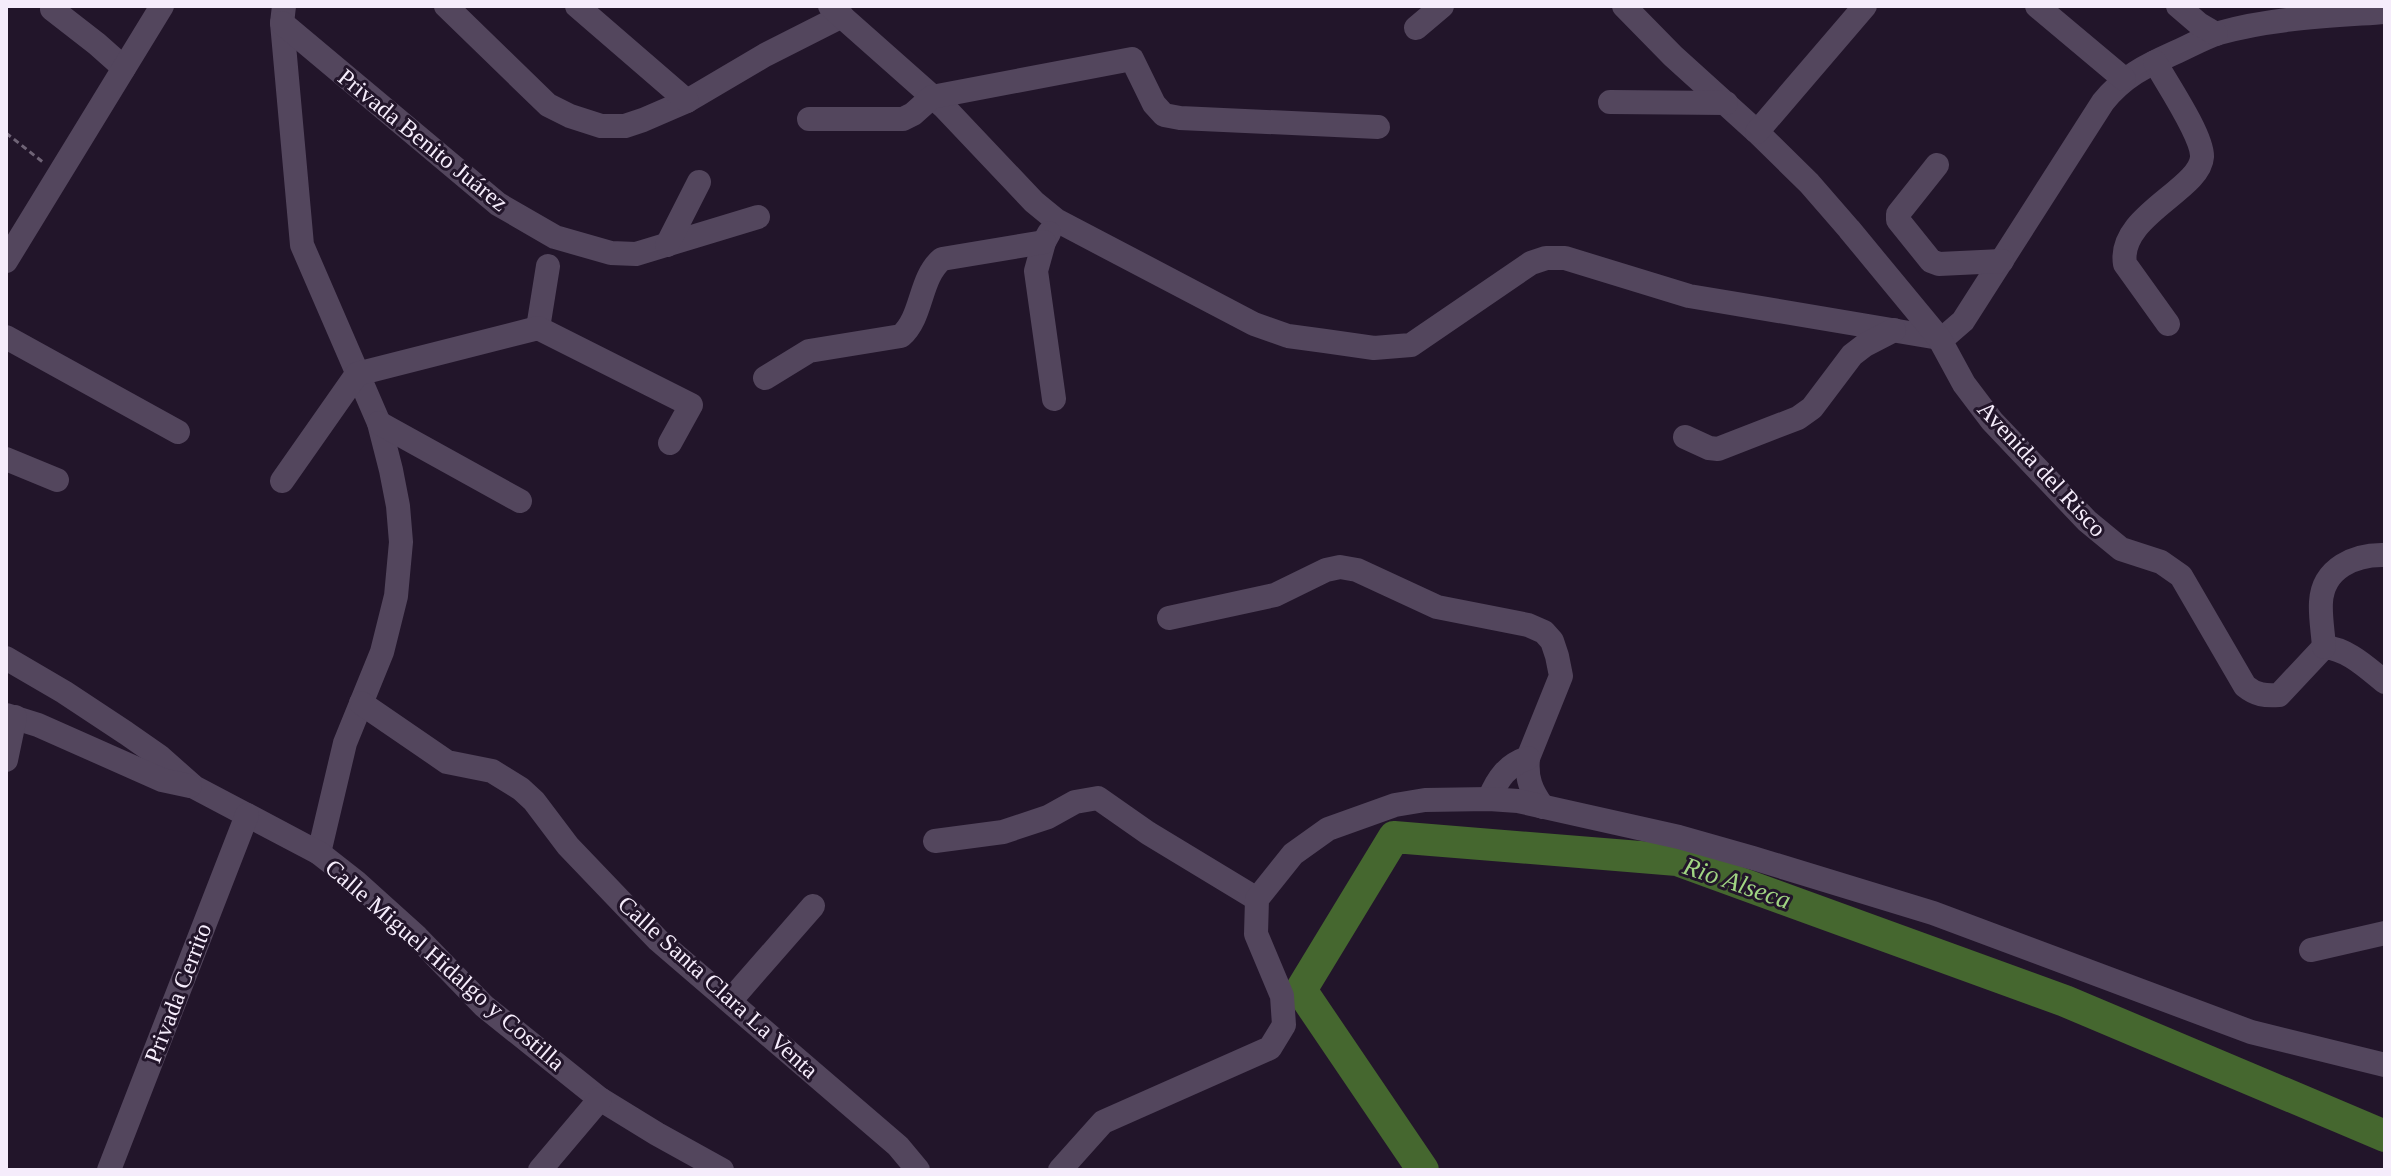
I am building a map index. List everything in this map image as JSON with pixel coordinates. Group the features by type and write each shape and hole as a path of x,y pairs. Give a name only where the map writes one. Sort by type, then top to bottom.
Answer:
{"street":[{"path":"6,261 162,6"},
{"path":"446,6 548,105 601,126 625,126 687,101 836,11 932,97 1034,202 1056,220 1254,324 1288,336 1374,348 1411,345 1531,263 1546,258 1565,258 1689,296 1939,338 1963,321 2103,102 2124,79 2216,34 2297,20 2385,12"},
{"path":"577,6 687,101"},
{"path":"1416,28 1442,6"},
{"name":"Avenida del Risco","path":"1624,6 1809,183 1939,338 1964,384 1992,421 2087,521 2121,549 2161,562 2181,576 2245,686 2254,693 2279,695 2324,647"},
{"path":"1757,132 1865,6"},
{"path":"2037,6 2124,79"},
{"path":"2178,6 2216,34"},
{"path":"52,9 124,68"},
{"path":"283,14 302,245 379,423 398,506 401,542 396,596 382,652 345,743 319,853"},
{"name":"Privada Benito Juárez","path":"283,14 498,204 555,237 611,253 636,254 758,217"},
{"path":"809,119 903,119 932,97 1132,59 1154,104 1164,115 1378,127"},
{"path":"2155,62 2196,136 2202,156 2189,179 2131,235 2124,253 2125,264 2168,324"},
{"path":"1610,102 1726,103"},
{"path":"1937,165 1898,214 1898,220 1931,261 1939,264 2002,261"},
{"path":"667,245 699,182"},
{"path":"1054,399 1036,271 1044,242 1056,220"},
{"path":"765,378 809,351 901,336 910,327 932,272 942,259 1044,242"},
{"path":"538,328 548,266"},
{"path":"282,481 357,374 538,328 691,405 670,443"},
{"path":"1685,437 1718,449 1798,418 1812,408 1852,355 1894,330"},
{"path":"6,337 178,432"},
{"path":"379,423 520,501"},
{"path":"6,459 57,480"},
{"path":"2385,555 2364,556 2334,570 2321,600 2324,647 2348,654 2385,682"},
{"path":"1169,618 1275,595 1326,570 1340,567 1357,570 1437,607 1528,625 1544,632 1552,641 1561,676 1528,758 1529,783 1543,807"},
{"name":"Calle Miguel Hidalgo y Costilla","path":"6,658 126,733 159,756 194,787 319,853 417,937 484,1006 600,1099 722,1170"},
{"name":"Calle Santa Clara La Venta","path":"361,703 447,762 492,771 521,789 568,846 658,940 898,1146 918,1170"},
{"path":"6,760 10,716 38,725 162,780 194,787"},
{"path":"1489,799 1504,771 1528,758"},
{"path":"935,841 1003,832 1048,817 1075,802 1098,798 1148,833 1257,899"},
{"path":"1060,1170 1103,1122 1270,1048 1284,1025 1282,996 1256,934 1257,899 1293,854 1328,829 1395,805 1425,800 1518,801 1679,837 1933,913 2251,1032 2385,1065"},
{"name":"Privada Cerrito","path":"109,1170 247,815"},
{"path":"730,1001 813,906"},
{"path":"2311,950 2385,933"},
{"path":"540,1170 600,1099"}],"path":[{"path":"6,133 59,176"}],"waterway":[{"name":"Rio Alseca","path":"1423,1170 1301,990 1394,837 1677,860 2065,1001 2385,1136"}]}
